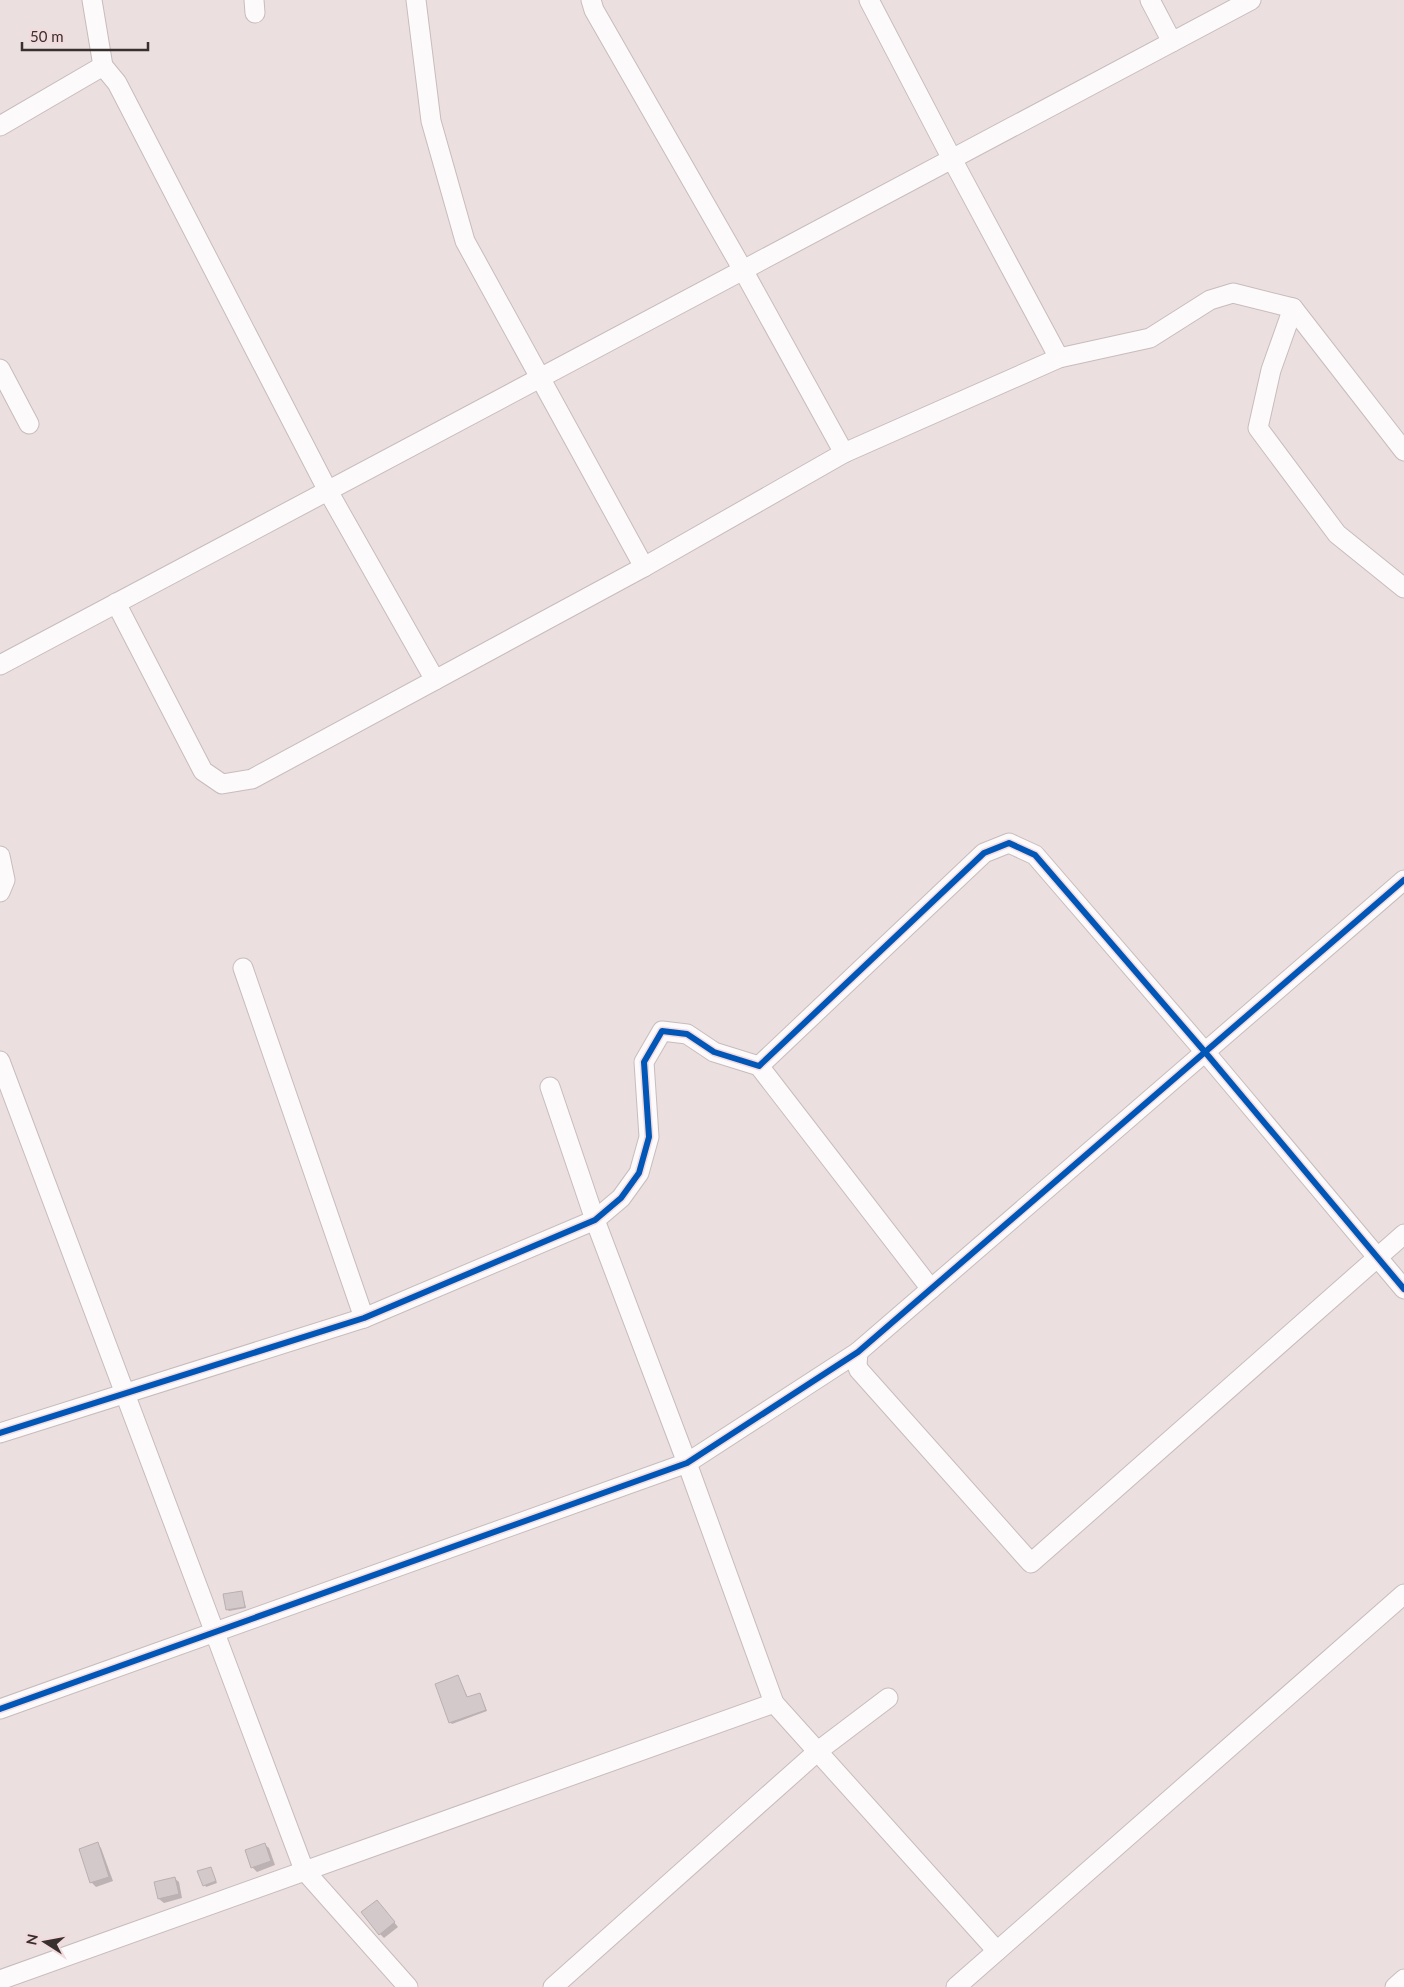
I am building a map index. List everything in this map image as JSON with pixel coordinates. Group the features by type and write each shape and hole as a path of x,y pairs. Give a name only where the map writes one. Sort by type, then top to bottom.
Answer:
{"street":[{"path":"92,0 103,66 117,83 328,491 436,680"},
{"path":"416,0 431,121 466,241 644,567"},
{"path":"591,0 594,10 743,270 844,453"},
{"path":"869,0 1059,358"},
{"path":"1150,0 1172,42"},
{"path":"0,664 1251,0"},
{"path":"0,126 103,66"},
{"path":"116,603 203,771 222,784 252,779 644,567 844,453 1059,358 1150,338 1210,300 1233,293 1293,308 1404,450"},
{"path":"1293,308 1271,370 1258,428 1337,534 1404,588"},
{"path":"0,369 29,424"},
{"path":"759,1066 984,853 1009,843 1035,854 1205,1052 1404,1290"},
{"path":"0,856 5,880 0,892"},
{"path":"0,1709 687,1463 858,1352 1404,880"},
{"path":"243,968 364,1318"},
{"path":"0,1433 364,1318 595,1220 622,1198 639,1173 649,1137 644,1062 662,1031 687,1034 714,1052 759,1066 931,1289"},
{"path":"0,1061 304,1870 408,1987"},
{"path":"550,1087 595,1220 687,1463 774,1703 997,1951"},
{"path":"858,1352 857,1365 859,1370 1031,1563 1404,1234"},
{"path":"956,1987 1404,1594"},
{"path":"553,1987 818,1751 888,1698"},
{"path":"0,1980 774,1703"},
{"path":"1395,1987 1404,1979"}],"building":[{"path":"242,1591 245,1607 226,1610 223,1594"},
{"path":"458,1675 467,1697 480,1693 486,1710 449,1723 435,1684"},
{"path":"98,1842 109,1877 90,1883 79,1849"},
{"path":"265,1843 271,1861 251,1868 245,1850"},
{"path":"211,1867 216,1881 203,1886 197,1871"},
{"path":"175,1877 179,1894 158,1899 154,1882"},
{"path":"377,1900 395,1922 379,1935 361,1912"}],"cycle path":[{"path":"0,1433 364,1318 595,1220 621,1198 639,1173 649,1137 644,1062 662,1031 687,1034 714,1052 759,1066 984,853 1009,843 1035,855 1205,1052 1404,1289"},
{"path":"0,1709 687,1463 858,1352 1404,880"}]}
